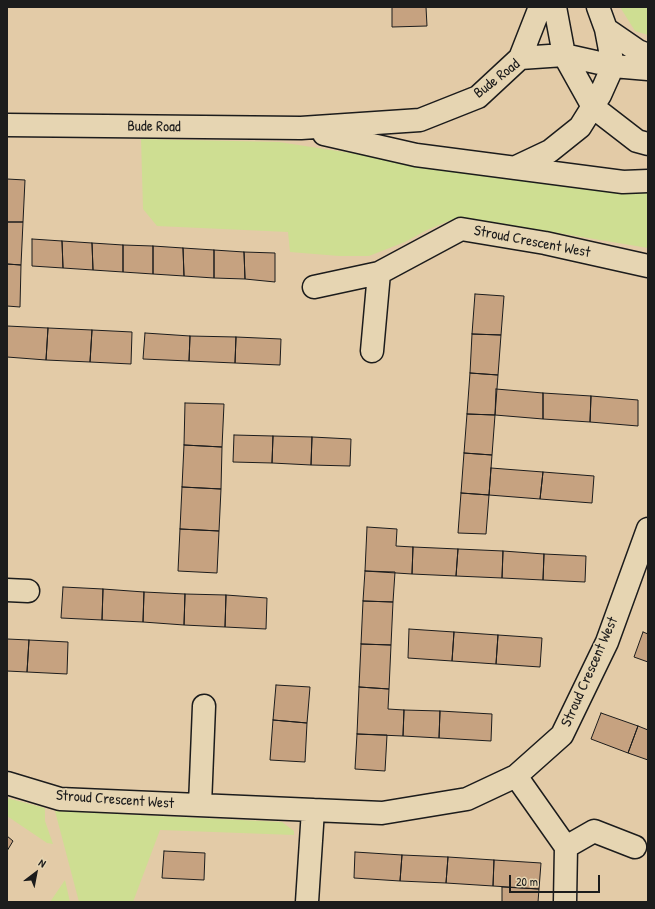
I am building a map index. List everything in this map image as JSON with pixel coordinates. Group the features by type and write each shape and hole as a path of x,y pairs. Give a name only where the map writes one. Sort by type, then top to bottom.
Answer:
{"street":[{"path":"520,58 540,7"},
{"path":"554,7 564,55 593,106 637,141 648,144"},
{"path":"514,168 550,151 580,127 593,106 613,66 606,29 598,7"},
{"path":"606,29 638,51 648,55"},
{"name":"Bude Road","path":"7,125 301,128 420,120 478,97 520,58 564,55 613,66 648,69"},
{"name":"Bude Road","path":"301,128 416,156 623,182 648,182"},
{"name":"Stroud Crescent West","path":"314,286 379,273 461,229 545,243 648,266"},
{"path":"372,351 379,273"},
{"name":"Stroud Crescent West","path":"7,783 60,798 382,813 467,799 516,776 562,735 607,642 644,553 648,529"},
{"path":"200,805 204,706"},
{"path":"516,776 566,847 565,902"},
{"path":"307,902 313,810"},
{"path":"566,847 594,831 635,847"}],"green space":[{"path":"620,7 648,7 648,35 635,31"},
{"path":"141,139 279,142 585,189 631,192 648,190 648,248 468,218 451,220 427,230 405,242 369,256 339,256 290,252 288,232 157,226 143,209"},
{"path":"7,798 45,808 45,821 53,844 47,843 7,816"},
{"path":"55,811 282,822 294,831 294,835 160,830 133,902 79,902"},
{"path":"65,880 70,902 50,902"}],"building":[{"path":"392,7 426,7 427,26 392,27"},
{"path":"7,179 25,180 23,222 7,222"},
{"path":"7,222 23,222 21,265 7,264"},
{"path":"32,239 62,241 63,268 32,266"},
{"path":"62,241 92,243 93,270 63,268"},
{"path":"92,243 123,245 123,272 93,270"},
{"path":"123,245 153,246 153,274 123,272"},
{"path":"153,246 183,248 184,276 153,274"},
{"path":"183,248 214,250 214,278 184,276"},
{"path":"214,250 244,252 245,279 214,278"},
{"path":"244,252 275,253 275,282 245,279"},
{"path":"7,264 21,265 20,307 7,306"},
{"path":"475,294 504,296 501,335 472,334"},
{"path":"7,326 48,328 46,360 7,357"},
{"path":"48,328 92,330 90,362 46,360"},
{"path":"92,330 132,332 131,364 90,362"},
{"path":"145,333 190,336 189,361 143,359"},
{"path":"472,334 501,335 498,375 470,373"},
{"path":"190,336 236,337 235,363 189,361"},
{"path":"236,337 281,339 280,365 235,363"},
{"path":"470,373 498,375 495,415 467,414"},
{"path":"496,389 543,393 543,419 495,415"},
{"path":"543,393 591,396 590,422 543,419"},
{"path":"591,396 638,400 638,426 590,422"},
{"path":"185,403 224,404 222,447 184,445"},
{"path":"467,414 495,415 492,455 464,453"},
{"path":"234,435 273,436 272,463 233,462"},
{"path":"273,436 312,437 311,465 272,463"},
{"path":"312,437 351,439 350,466 311,465"},
{"path":"184,445 222,447 221,489 182,487"},
{"path":"464,453 492,455 489,495 461,493"},
{"path":"491,468 543,472 540,499 489,495"},
{"path":"543,472 594,476 592,503 540,499"},
{"path":"182,487 221,489 219,531 180,529"},
{"path":"461,493 489,495 486,534 458,533"},
{"path":"367,527 397,529 396,546 413,547 412,574 365,571"},
{"path":"180,529 219,531 217,573 178,571"},
{"path":"413,547 458,549 456,576 412,574"},
{"path":"458,549 503,551 502,578 456,576"},
{"path":"503,551 544,554 543,580 502,578"},
{"path":"544,554 586,556 585,582 543,580"},
{"path":"365,571 395,572 393,602 363,601"},
{"path":"63,587 103,589 102,620 61,618"},
{"path":"103,589 144,592 143,622 102,620"},
{"path":"144,592 185,594 184,625 143,622"},
{"path":"185,594 226,595 225,627 184,625"},
{"path":"226,595 267,598 266,629 225,627"},
{"path":"363,601 393,602 391,645 361,644"},
{"path":"409,629 454,632 452,661 408,658"},
{"path":"454,632 498,635 496,664 452,661"},
{"path":"643,632 648,634 648,662 634,657"},
{"path":"498,635 542,638 540,667 496,664"},
{"path":"7,639 29,640 27,672 7,671"},
{"path":"29,640 68,642 67,674 27,672"},
{"path":"361,644 391,645 389,689 359,687"},
{"path":"276,685 310,687 307,723 273,720"},
{"path":"359,687 389,689 388,709 404,710 403,736 357,734"},
{"path":"404,710 440,711 439,738 403,736"},
{"path":"440,711 492,714 491,741 439,738"},
{"path":"601,713 638,726 628,753 591,739"},
{"path":"273,720 307,723 305,762 270,760"},
{"path":"638,726 648,730 648,760 628,753"},
{"path":"357,734 387,735 385,771 355,769"},
{"path":"7,836 13,841 7,851"},
{"path":"164,851 205,853 204,880 162,878"},
{"path":"355,852 402,855 400,881 354,878"},
{"path":"402,855 448,857 446,883 400,881"},
{"path":"448,857 494,860 493,886 446,883"},
{"path":"494,860 541,863 539,889 493,886"},
{"path":"502,887 539,889 538,902 502,902"}]}
